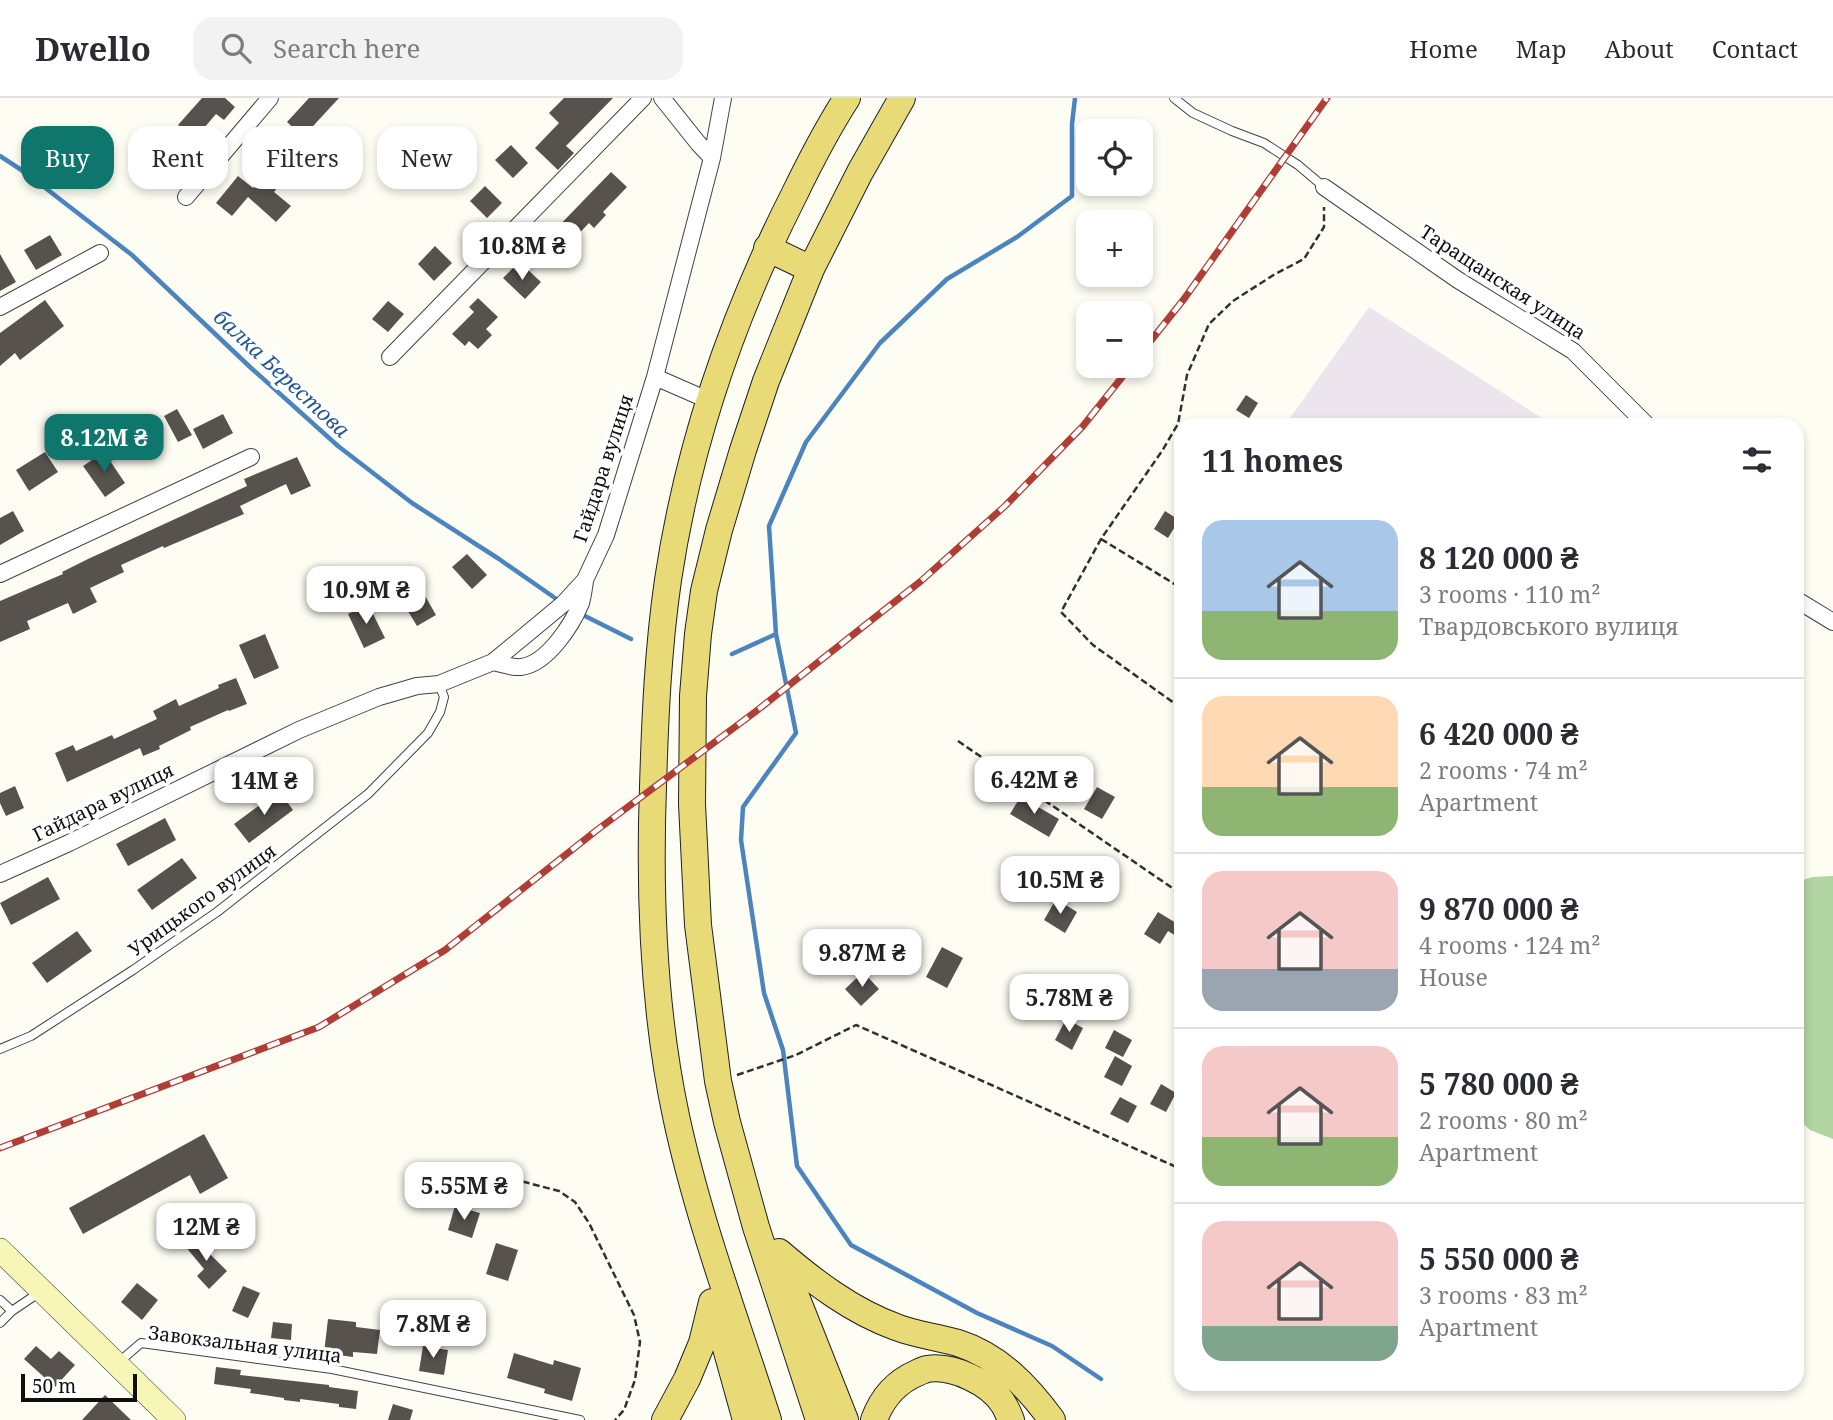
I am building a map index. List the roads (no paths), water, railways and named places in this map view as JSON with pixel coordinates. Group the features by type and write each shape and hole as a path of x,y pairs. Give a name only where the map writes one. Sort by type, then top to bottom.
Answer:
{"main road":[{"path":"768,1420 696,1198 676,1116 659,1019 651,848 657,673 668,580 684,495 710,401 737,319 766,248 817,149 847,98"},
{"path":"819,1420 756,1227 718,1081 698,925 692,804 693,696 704,591 743,450 774,359 811,269 860,172 902,98"},
{"path":"766,248 811,269"},
{"path":"696,1198 700,1266 713,1301 746,1420"},
{"path":"756,1227 779,1252 806,1275 866,1314 896,1328 958,1343 997,1362 1040,1402 1052,1420"},
{"path":"0,1250 174,1420"},
{"path":"779,1252 845,1420"},
{"path":"664,1420 687,1379 702,1343 713,1301"},
{"path":"874,1420 889,1392 904,1378 927,1369 946,1370 969,1376 988,1387 1003,1403 1011,1420"}],"street":[{"path":"186,197 270,98"},
{"path":"390,357 643,98"},
{"path":"662,98 712,158"},
{"name":"Гайдара вулиця","path":"0,874 299,730 379,697 417,686 439,684 493,662 563,604 585,580 606,535 655,377 712,158 723,98"},
{"name":"Таращанская улица","path":"1324,187 1458,280 1573,351 1640,418"},
{"path":"0,307 100,253"},
{"path":"655,377 710,401"},
{"path":"0,574 251,457"},
{"path":"493,662 522,667 548,651 571,622 582,601 585,580"},
{"path":"1804,604 1833,622"}],"lane":[{"path":"1174,98 1193,113 1264,143 1298,165 1324,187"},
{"name":"Урицького вулиця","path":"0,1049 31,1036 217,912 368,794 428,733 440,712 444,697 439,684"},
{"path":"0,1323 42,1290"},
{"path":"0,1300 12,1311"},
{"name":"Завокзальная улица","path":"116,1363 141,1343 332,1369 580,1420"}],"waterway":[{"path":"1075,98 1072,124 1072,196 1017,237 947,279 880,343 806,442 769,526 776,634 796,733 743,807 741,840 764,993 783,1050 797,1166 851,1245 977,1313 1052,1346 1101,1379"},
{"name":"балка Берестова","path":"0,156 132,255 338,446 412,503 555,598"},
{"name":"балка Берестова","path":"581,614 631,639"},
{"name":"балка Берестова","path":"732,654 776,634"}],"railway":[{"path":"1153,338 1184,299 1327,98"},
{"path":"0,1148 319,1027 445,950 921,581 1005,506 1083,426 1121,378"}]}
